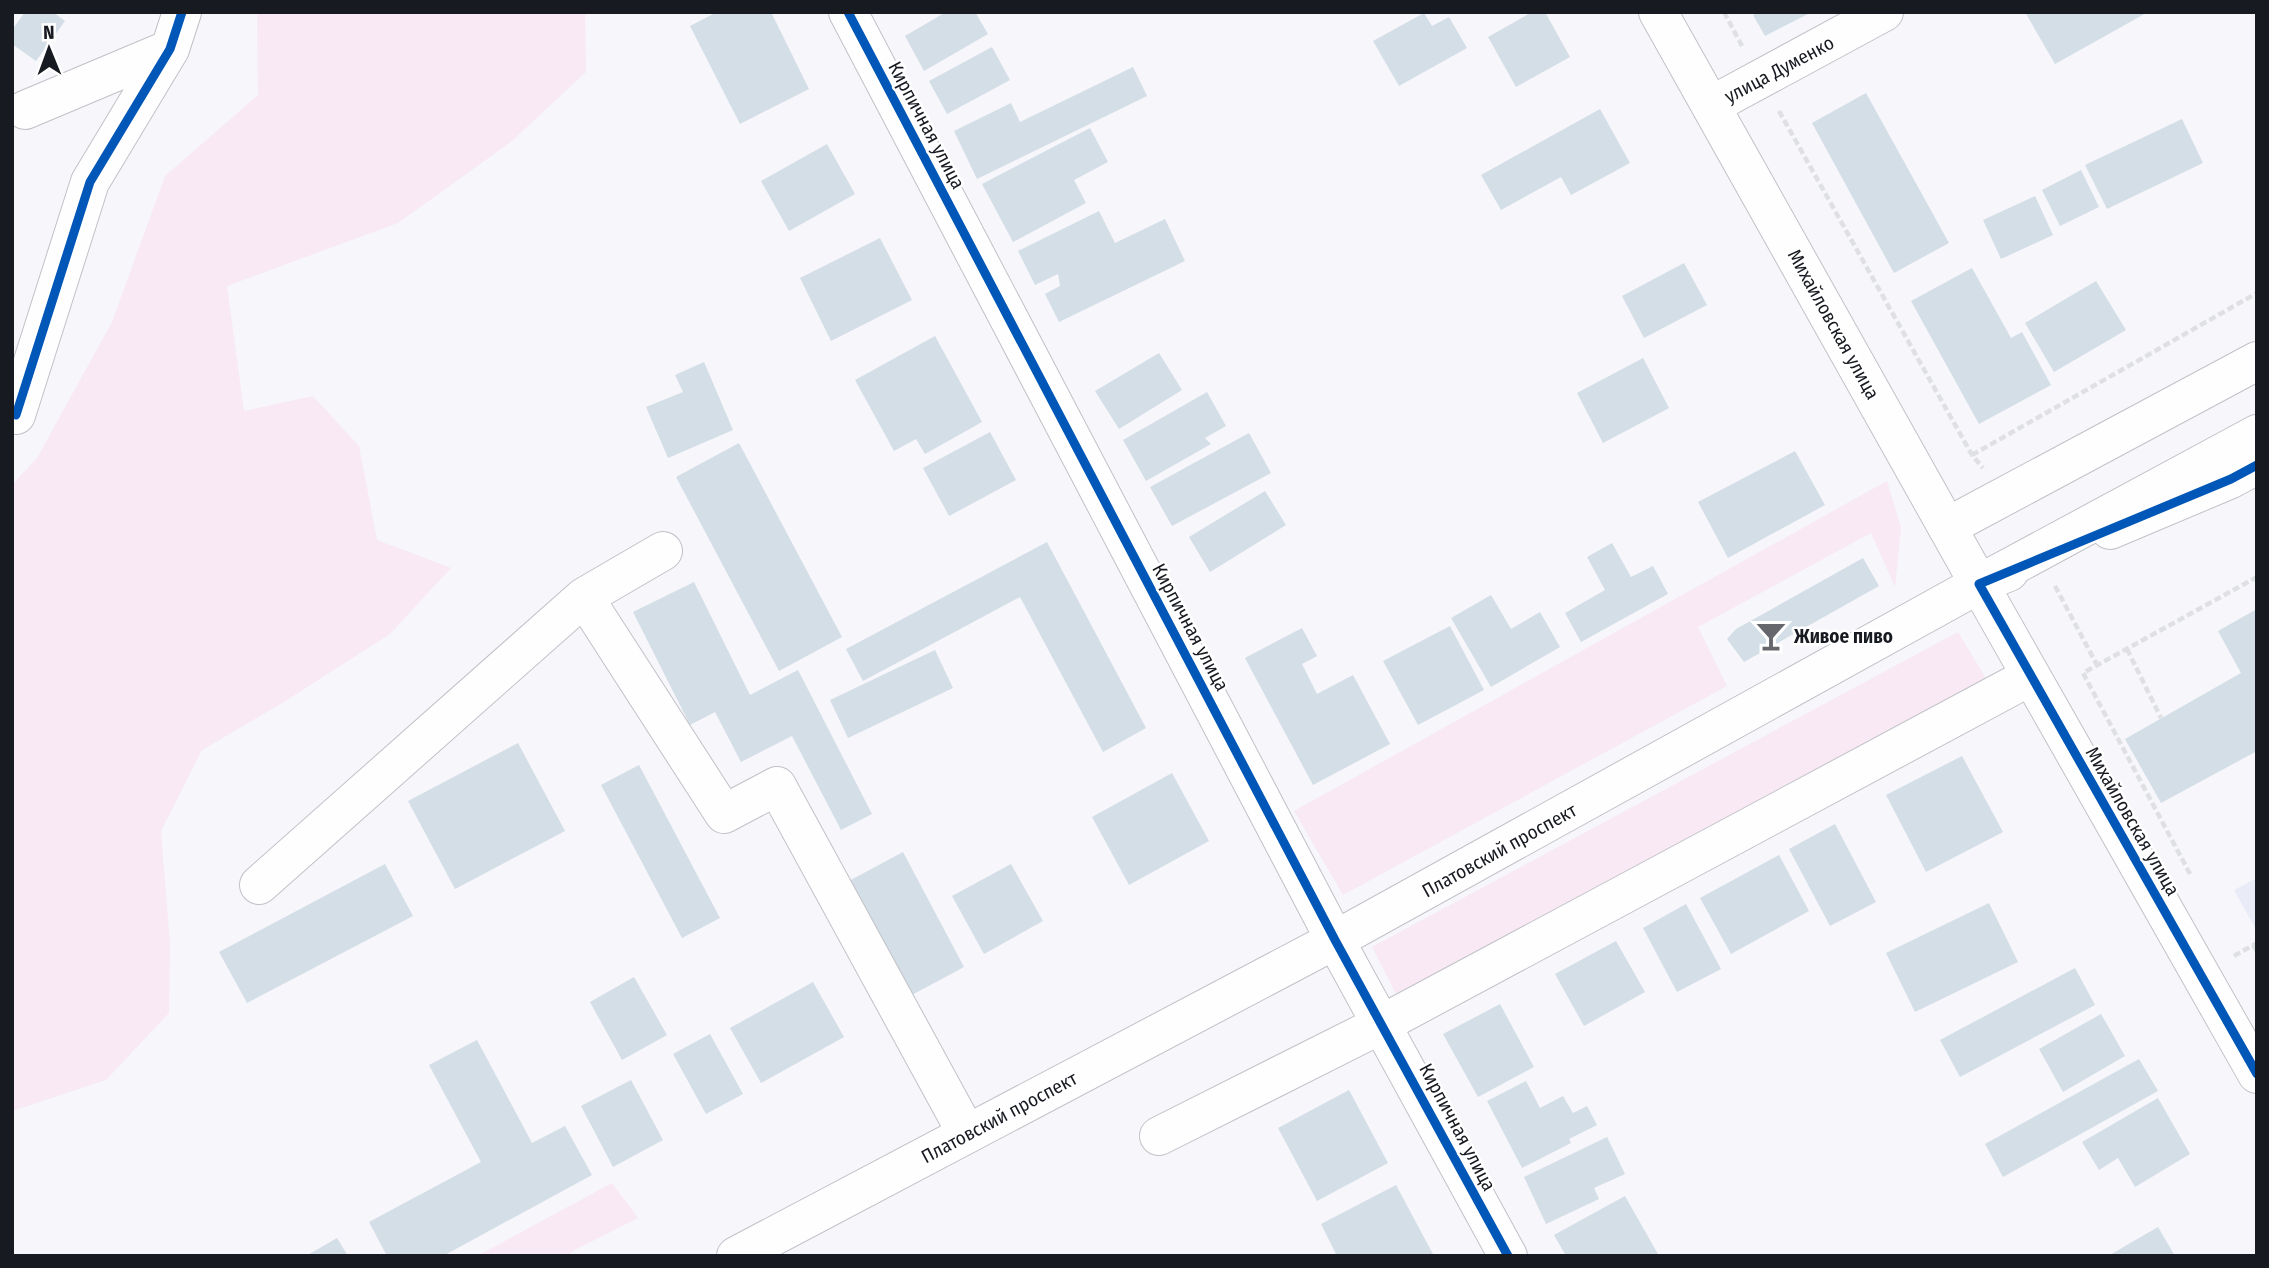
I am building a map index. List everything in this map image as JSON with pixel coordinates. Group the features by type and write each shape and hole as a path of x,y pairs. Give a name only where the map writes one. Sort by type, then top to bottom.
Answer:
{"street":[{"path":"16,415 90,182 170,50 182,12"},
{"name":"Кирпичная улица","path":"848,12 1335,940 1508,1256"},
{"name":"Михайловская улица","path":"1658,12 2256,1072"},
{"name":"улица Думенко","path":"1712,105 1884,12"},
{"path":"25,110 170,50"},
{"path":"1947,527 2257,361"},
{"name":"Платовский проспект","path":"736,1256 1335,940 1979,584 2257,434"},
{"path":"1979,584 2231,479 2257,465"},
{"path":"259,885 584,597 663,551"},
{"path":"584,597 724,814 777,786 967,1135"},
{"path":"1159,1136 1382,1024 2031,676"}],"path":[{"path":"1724,12 1972,454 2005,496"},
{"path":"1972,454 2257,293"},
{"path":"2041,558 2097,665"},
{"path":"2195,883 2083,673 2257,577"},
{"path":"2127,649 2161,718"},
{"path":"2228,945 2234,957 2255,944 2257,951"}],"shaded area":[{"path":"257,12 585,12 586,72 512,141 398,223 227,286 244,411 313,396 359,446 377,540 451,568 390,634 284,702 202,750 161,831 170,944 169,1013 106,1080 12,1111 12,485 37,458 112,322 165,176 258,95"},
{"path":"1887,481 1901,528 1895,587 1871,533 1698,627 1727,686 1343,895 1294,811"},
{"path":"1958,632 1987,680 1396,994 1372,947"},
{"path":"2257,878 2257,931 2234,890"},
{"path":"612,1183 638,1218 571,1252 569,1256 477,1256"}],"building":[{"path":"25,12 53,12 65,21 36,61 12,44 12,30"},
{"path":"717,12 771,12 809,89 740,124 690,26"},
{"path":"946,12 975,12 988,34 924,71 905,36"},
{"path":"1532,12 1545,12 1570,57 1516,87 1488,37"},
{"path":"1759,12 1812,12 1765,36 1753,15"},
{"path":"2025,12 2148,12 2055,64"},
{"path":"1424,13 1432,26 1449,17 1467,48 1399,86 1373,41"},
{"path":"992,47 1010,80 947,114 929,81"},
{"path":"1133,67 1147,96 977,179 954,131 1011,103 1020,122"},
{"path":"1866,93 1949,243 1894,273 1812,123"},
{"path":"1600,109 1630,163 1571,195 1561,177 1501,210 1481,175"},
{"path":"2182,119 2203,163 2107,209 2085,165"},
{"path":"1090,128 1108,162 1074,180 1086,203 1013,242 982,184"},
{"path":"827,144 855,194 789,231 761,181"},
{"path":"2081,170 2099,207 2060,226 2042,190"},
{"path":"2035,196 2053,235 2001,259 1983,220"},
{"path":"1099,211 1115,243 1165,219 1185,261 1059,322 1045,294 1060,286 1058,274 1035,285 1018,251"},
{"path":"880,238 912,300 831,341 800,278"},
{"path":"1684,263 1707,305 1644,338 1622,296"},
{"path":"1972,268 2011,338 2022,332 2051,385 1979,424 1911,301"},
{"path":"2096,281 2126,330 2054,372 2025,323"},
{"path":"935,336 982,422 925,454 916,439 894,451 855,380"},
{"path":"1159,353 1182,390 1119,429 1095,391"},
{"path":"1643,358 1669,408 1603,443 1577,393"},
{"path":"704,362 733,430 668,458 646,407 683,392 675,375"},
{"path":"1207,392 1226,426 1205,438 1211,444 1146,481 1123,440"},
{"path":"990,432 1016,480 949,516 923,468"},
{"path":"1249,433 1271,473 1172,526 1150,487"},
{"path":"739,443 842,637 779,671 676,477"},
{"path":"1795,451 1825,505 1728,558 1698,502"},
{"path":"1265,491 1286,525 1210,572 1189,537"},
{"path":"1047,542 1146,728 1103,752 1020,597 863,681 846,649"},
{"path":"1612,543 1631,577 1653,566 1668,594 1581,642 1565,613 1605,590 1587,557"},
{"path":"1863,558 1879,586 1744,662 1727,639 1736,629"},
{"path":"694,582 750,695 798,670 872,814 841,830 792,736 741,762 715,712 690,725 633,612"},
{"path":"1491,595 1511,629 1540,612 1560,647 1491,687 1451,618"},
{"path":"2257,609 2257,751 2161,803 2125,739 2241,673 2218,631"},
{"path":"1450,626 1484,690 1418,725 1383,661"},
{"path":"1302,628 1317,656 1302,664 1317,694 1353,675 1390,744 1313,785 1245,658"},
{"path":"935,650 953,688 848,738 830,700"},
{"path":"518,743 565,831 455,889 408,801"},
{"path":"1962,756 2003,832 1926,872 1886,795"},
{"path":"639,765 720,918 682,938 601,785"},
{"path":"1172,773 1209,841 1129,885 1092,817"},
{"path":"1835,824 1876,902 1830,926 1789,849"},
{"path":"903,852 964,967 908,997 847,882"},
{"path":"1779,855 1809,911 1731,954 1700,898"},
{"path":"385,864 413,916 247,1003 219,952"},
{"path":"1011,864 1043,921 984,954 952,896"},
{"path":"1989,903 2018,962 1915,1012 1886,953"},
{"path":"1686,904 1721,969 1677,992 1643,928"},
{"path":"1616,941 1645,992 1584,1026 1555,974"},
{"path":"2075,968 2095,1005 1960,1077 1940,1040"},
{"path":"634,977 667,1035 622,1060 590,1002"},
{"path":"813,982 844,1037 761,1083 730,1028"},
{"path":"1500,1004 1534,1067 1478,1097 1443,1034"},
{"path":"2101,1014 2125,1056 2063,1092 2039,1049"},
{"path":"710,1034 743,1094 706,1114 673,1054"},
{"path":"477,1040 532,1143 565,1126 592,1175 443,1256 387,1256 369,1222 481,1162 429,1065"},
{"path":"2139,1059 2158,1091 2003,1177 1985,1144"},
{"path":"631,1080 663,1140 613,1167 581,1106"},
{"path":"1526,1081 1540,1108 1563,1096 1573,1113 1587,1106 1597,1125 1569,1139 1571,1143 1522,1168 1487,1101"},
{"path":"1349,1090 1388,1163 1317,1201 1278,1128"},
{"path":"2158,1098 2190,1154 2135,1187 2118,1158 2099,1170 2082,1142"},
{"path":"1607,1137 1625,1174 1594,1188 1599,1199 1546,1224 1524,1177"},
{"path":"1396,1185 1434,1256 1337,1256 1321,1224"},
{"path":"1625,1196 1659,1256 1566,1256 1554,1235"},
{"path":"2158,1227 2175,1256 2108,1256"},
{"path":"337,1238 348,1256 306,1256"}],"cycle path":[{"path":"16,415 90,182 170,49 182,12"},
{"path":"848,12 1335,940 1508,1256"},
{"path":"2257,465 2231,479 1979,584 2257,1074"}],"place":[{"name":"Живое пиво","path":"1771,636"}]}
